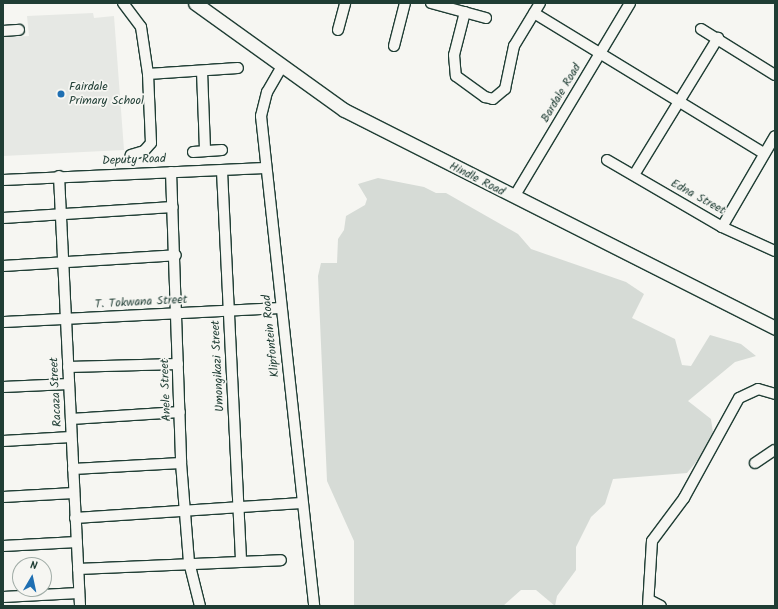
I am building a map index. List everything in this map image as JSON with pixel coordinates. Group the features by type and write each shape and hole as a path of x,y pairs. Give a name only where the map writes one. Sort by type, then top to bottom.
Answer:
{"main road":[{"name":"Hindle Road","path":"195,3 281,68 344,110 775,328"}],"street":[{"path":"123,3 142,27 148,74 151,143 144,151 131,155"},
{"path":"338,30 345,3"},
{"path":"394,46 406,3"},
{"path":"431,3 486,18"},
{"path":"465,12 454,55 456,76 485,97 493,99 506,89 514,46 540,3"},
{"name":"Bardale Road","path":"514,197 630,3"},
{"path":"534,13 763,153"},
{"path":"701,29 718,38 775,75"},
{"path":"3,31 19,30"},
{"path":"634,176 680,103 718,38"},
{"path":"148,74 238,68"},
{"name":"Klipfontein Road","path":"281,68 263,103 266,168 314,606"},
{"path":"202,71 205,150"},
{"name":"Edna Street","path":"607,160 722,227 763,153 775,136"},
{"path":"192,152 222,150"},
{"name":"Deputy Road","path":"3,180 59,176 222,171 266,168"},
{"name":"Umongikazi Street","path":"222,171 237,507 242,560"},
{"name":"Anele Street","path":"171,172 176,255 176,313 184,512 189,562 200,606"},
{"name":"Racaza Street","path":"59,176 80,606"},
{"path":"3,218 173,207"},
{"path":"722,227 775,252"},
{"path":"3,266 176,255"},
{"name":"T. Tokwana Street","path":"3,322 281,308"},
{"path":"68,368 178,364"},
{"path":"3,387 69,384"},
{"path":"661,606 649,604 652,541 684,498 718,431 735,403 755,389 775,394"},
{"path":"71,419 180,412"},
{"path":"3,441 71,437"},
{"path":"756,463 775,448"},
{"path":"73,469 181,463"},
{"path":"3,496 74,493"},
{"path":"75,518 184,512 302,503"},
{"path":"3,546 76,542"},
{"path":"78,569 189,562 282,560"},
{"path":"3,597 29,601 79,593"}],"shaded area":[{"name":"Fairdale Primary School","path":"93,13 94,18 114,16 124,150 3,156 3,37 29,36 27,16"},
{"path":"378,178 424,187 436,193 446,193 518,234 531,249 626,282 644,294 632,318 675,339 682,365 691,366 710,335 741,344 756,356 735,362 688,401 711,419 714,440 687,473 613,479 605,504 591,517 576,547 576,570 557,596 555,606 536,590 521,590 503,606 354,606 354,541 327,481 318,276 321,263 337,263 338,239 344,230 346,216 365,205 367,199 358,184"}],"place":[{"name":"Fairdale Primary School","path":"61,94"}]}
